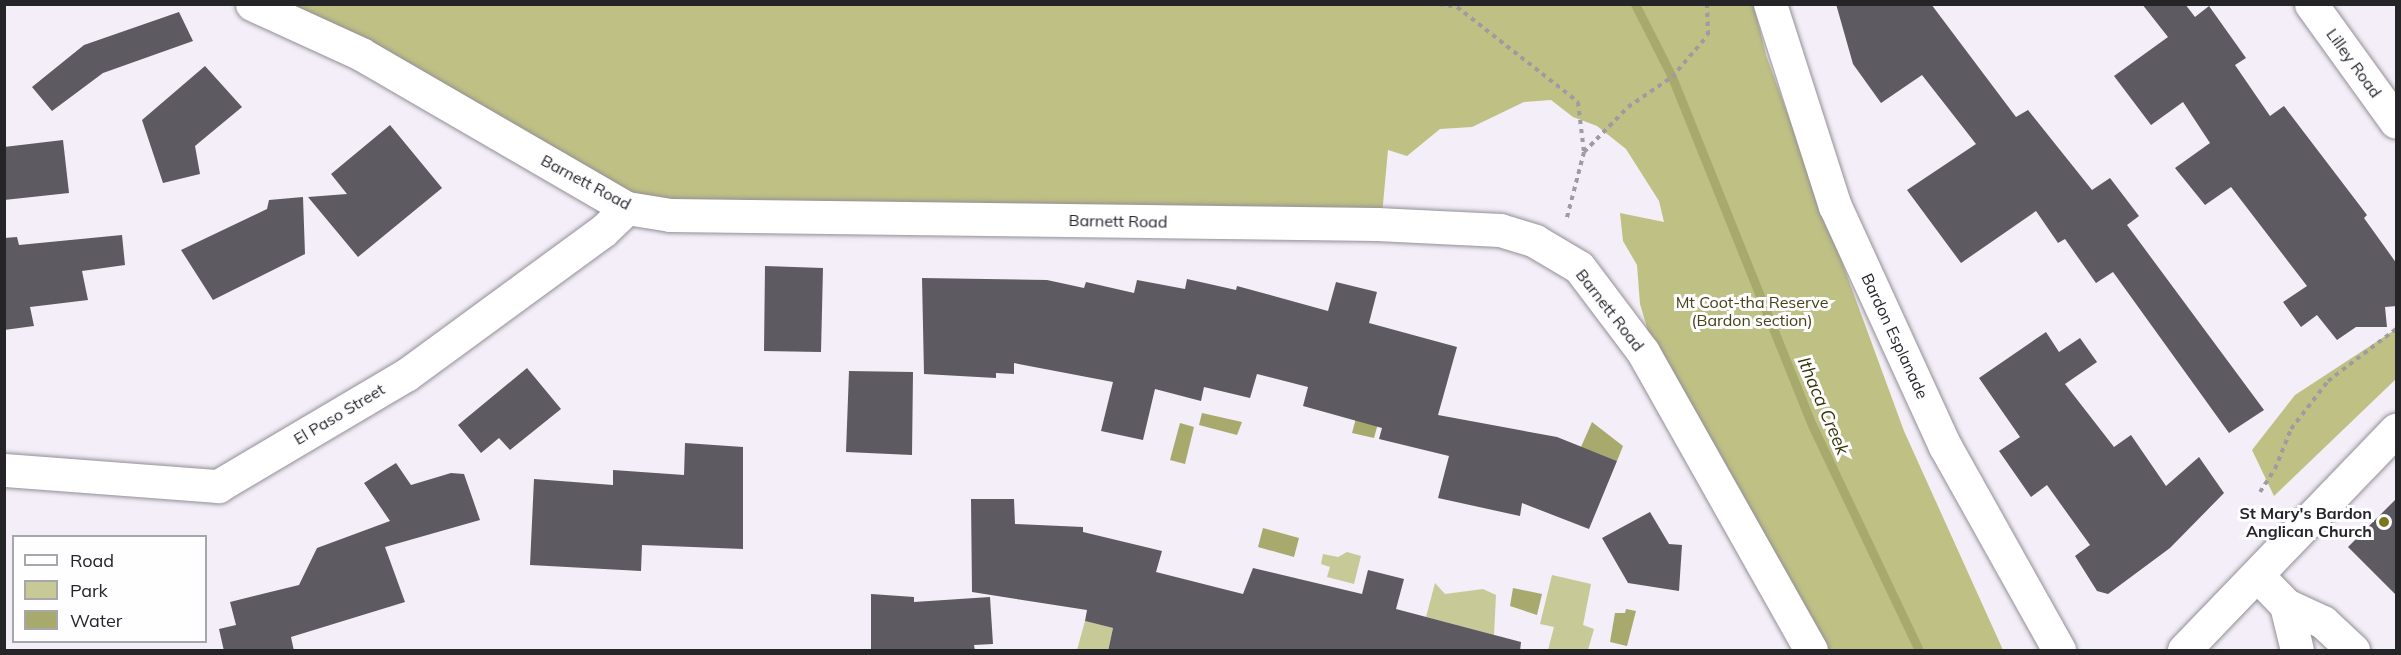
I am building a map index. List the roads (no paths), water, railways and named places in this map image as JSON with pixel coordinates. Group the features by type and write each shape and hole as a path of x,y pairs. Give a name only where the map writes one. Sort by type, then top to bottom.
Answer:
{"street":[{"name":"Barnett Road","path":"252,4 361,54 627,208 670,215 1377,224 1489,230 1535,241 1579,267 1643,352 1811,651"},
{"name":"Bardon Esplanade","path":"1770,4 1835,206 1945,446 2059,651"},
{"name":"Lilley Road","path":"2311,4 2397,122"},
{"name":"El Paso Street","path":"4,470 218,486 406,375 603,231 627,208"},
{"path":"2184,651 2397,430"},
{"path":"2257,575 2286,605 2323,622 2353,651"},
{"path":"2286,605 2297,651"}],"water":[{"path":"1363,392 1385,398 1374,438 1352,433"},
{"path":"1202,413 1242,422 1237,435 1199,425"},
{"path":"1592,422 1623,446 1617,461 1581,447"},
{"path":"1180,423 1194,427 1185,464 1170,460"},
{"path":"1263,528 1299,538 1294,557 1258,547"},
{"path":"1513,588 1542,594 1537,615 1510,606"},
{"path":"1626,609 1636,611 1627,646 1610,642 1615,613 1625,613"}],"waterway":[{"name":"Ithaca Creek","path":"1635,4 1672,77 1812,425 1919,650"}],"place":[{"name":"St Mary's Bardon Anglican Church","path":"2384,522"}],"park label":[{"name":"Mt Coot-tha Reserve (Bardon section)","path":"1752,311"}]}
